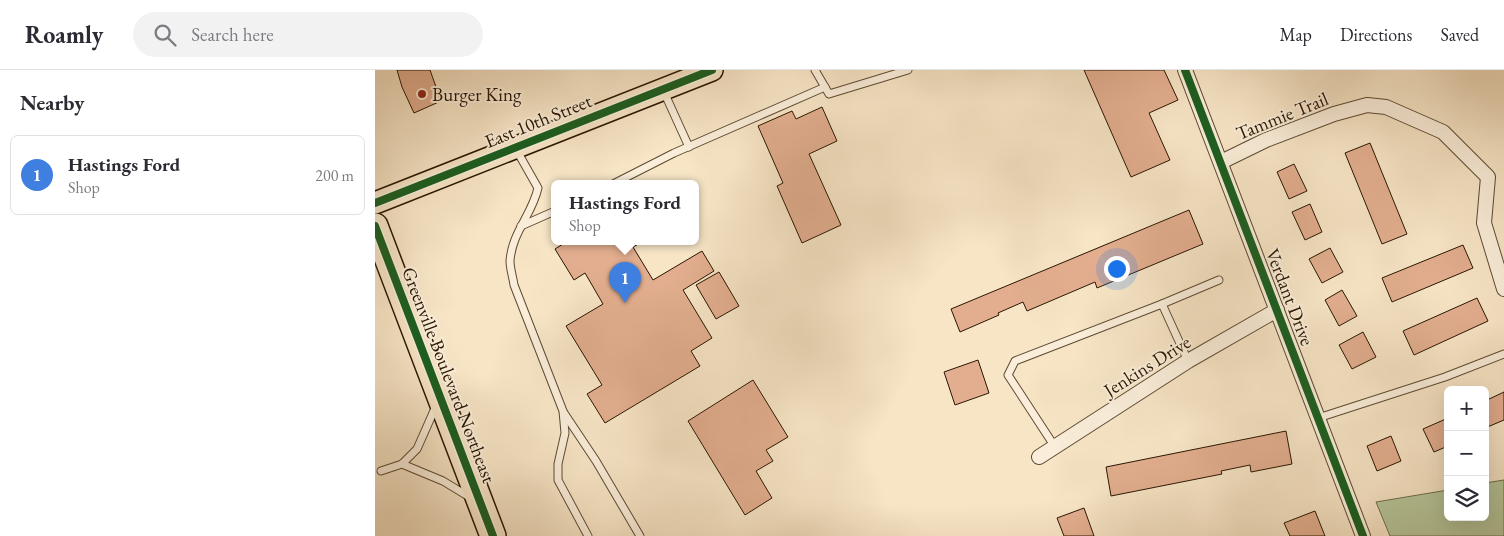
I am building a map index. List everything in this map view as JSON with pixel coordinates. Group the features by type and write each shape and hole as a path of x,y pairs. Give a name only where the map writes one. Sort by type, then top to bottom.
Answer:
{"highway":[{"name":"Greenville Boulevard Northeast","path":"375,226 493,536"}],"main road":[{"name":"East 10th Street","path":"375,203 712,70"}],"street":[{"name":"Verdant Drive","path":"1185,70 1363,536"},
{"name":"Tammie Trail","path":"1221,162 1266,140 1334,114 1367,105 1386,107 1443,132 1489,177 1484,223 1504,289"},
{"name":"Jenkins Drive","path":"1039,458 1188,362 1277,310"}],"lane":[{"path":"815,70 829,94 908,70"},
{"path":"621,180 689,147 825,87"},
{"path":"662,90 689,147"},
{"path":"515,148 538,188 535,202 520,226 514,240 510,262 514,284 563,411 596,461 640,536"},
{"path":"520,226 551,213"},
{"path":"1055,447 1008,375 1015,361 1163,304 1219,280"},
{"path":"1163,304 1188,362"},
{"path":"1318,418 1445,377 1504,354"},
{"path":"381,471 402,464 417,449 440,396"},
{"path":"563,411 565,434 558,464 558,480 588,536"},
{"path":"402,464 443,482 481,504"}],"green space":[{"path":"1504,480 1504,536 1390,536 1376,502 1444,491 1444,521 1489,521 1489,482"}],"building":[{"name":"Burger King","path":"397,70 430,70 441,101 414,113 402,87"},
{"path":"1084,70 1164,70 1178,100 1149,113 1170,160 1131,177"},
{"path":"822,107 837,141 809,154 841,225 802,243 777,186 783,183 758,126 792,111 796,119"},
{"path":"1370,143 1407,234 1382,244 1345,153"},
{"path":"1294,164 1307,191 1289,199 1277,172"},
{"path":"1310,204 1322,232 1305,240 1292,212"},
{"path":"1189,210 1203,244 1097,288 1095,282 1027,311 1023,302 960,332 951,309"},
{"path":"561,245 637,245 633,247 653,280 702,251 714,271 683,290 712,338 691,351 700,366 605,423 587,394 602,385 566,326 603,304 585,273 574,280 555,249"},
{"path":"1463,245 1473,268 1392,302 1382,278"},
{"path":"1330,248 1343,272 1322,283 1309,259"},
{"path":"719,272 739,306 716,319 696,285"},
{"path":"1342,290 1357,316 1339,326 1325,300"},
{"path":"1477,298 1488,321 1414,355 1403,331"},
{"path":"1363,332 1376,357 1352,369 1339,345"},
{"path":"978,360 989,393 955,405 944,372"},
{"path":"753,380 788,437 766,450 773,461 756,471 772,498 745,515 688,421"},
{"path":"1504,392 1504,420 1489,426 1489,399"},
{"path":"1444,420 1444,448 1434,452 1423,429"},
{"path":"1286,431 1292,464 1251,472 1250,465 1221,471 1222,474 1111,496 1106,467"},
{"path":"1391,436 1401,461 1377,471 1367,446"},
{"path":"1084,508 1094,536 1064,536 1057,518"},
{"path":"1315,511 1325,536 1290,536 1284,523"}],"cycle path":[{"path":"375,203 712,70"},
{"path":"1185,70 1363,536"},
{"path":"375,226 493,536"}],"place":[{"name":"Burger King","path":"422,94"},
{"name":"Hastings Ford","path":"625,303"}]}
